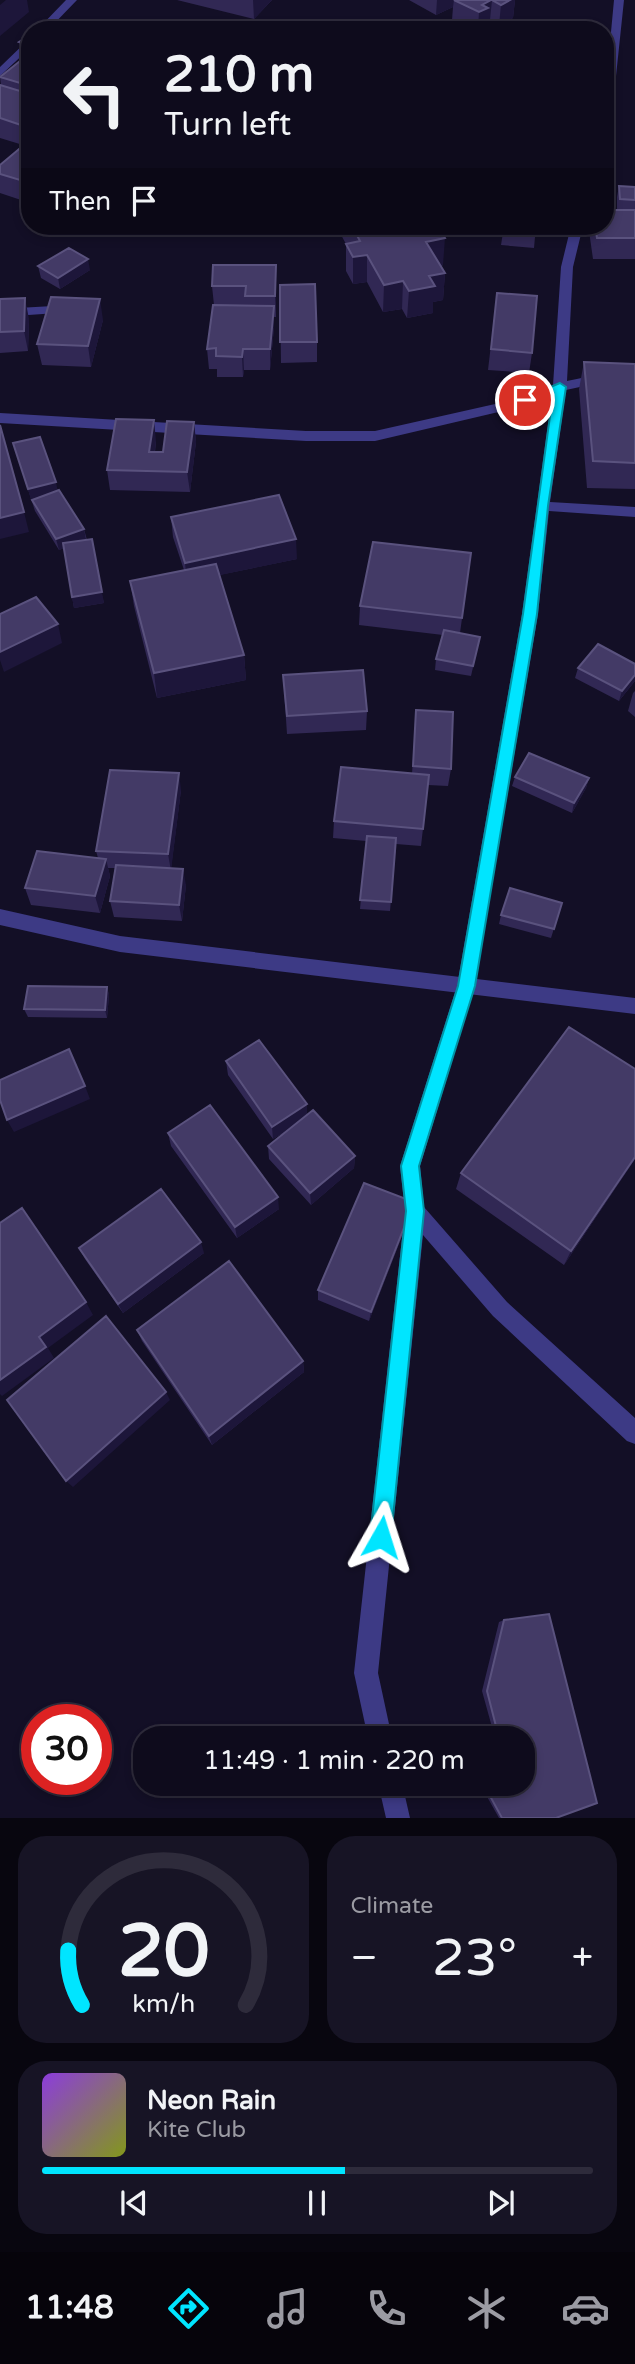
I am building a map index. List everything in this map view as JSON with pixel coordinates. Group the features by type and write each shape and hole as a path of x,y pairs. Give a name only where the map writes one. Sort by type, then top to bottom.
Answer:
{"street":[{"path":"51,21 72,0"},
{"path":"614,53 619,0"},
{"path":"0,73 21,50"},
{"path":"0,52 14,57"},
{"path":"377,1726 366,1673 415,1211 410,1166 466,986 530,614 542,506 560,387 567,267 575,235"},
{"path":"0,313 53,310"},
{"path":"0,418 306,436 375,436 508,406 560,387 635,371"},
{"path":"542,506 635,512"},
{"path":"0,917 120,944 635,1006"},
{"path":"415,1211 500,1309 635,1433"},
{"path":"393,1796 398,1818"}],"building":[{"path":"454,0 491,0 482,5 488,8 479,12"},
{"path":"492,0 510,0 501,5"},
{"path":"21,60 21,83 0,77"},
{"path":"0,85 21,91 21,125 0,118"},
{"path":"21,148 21,180 0,174 0,165"},
{"path":"619,186 635,187 635,200 620,199"},
{"path":"614,210 635,210 635,238 597,238 596,235 614,235"},
{"path":"357,235 443,235 445,238 426,242 445,273 429,276 435,286 409,291 403,281 384,285 367,255 353,257 346,244 360,241"},
{"path":"69,248 88,259 58,278 38,266"},
{"path":"213,265 276,265 275,296 245,296 246,286 212,286"},
{"path":"315,284 317,342 280,342 280,285"},
{"path":"497,293 537,296 532,353 491,349"},
{"path":"51,297 100,299 88,346 37,344"},
{"path":"25,298 24,331 0,332 0,299"},
{"path":"213,305 274,306 270,349 243,349 242,357 216,356 216,348 207,349"},
{"path":"584,362 635,364 635,463 593,461"},
{"path":"116,419 154,420 149,452 163,452 167,421 194,422 187,472 107,470"},
{"path":"0,425 24,512 0,518"},
{"path":"40,437 56,482 28,489 13,443"},
{"path":"59,490 84,529 56,539 32,500"},
{"path":"279,495 296,539 185,563 171,517"},
{"path":"92,539 102,592 72,597 63,543"},
{"path":"373,542 471,553 462,618 360,606"},
{"path":"216,564 244,655 154,673 130,581"},
{"path":"36,597 58,624 0,652 0,614"},
{"path":"444,630 480,637 473,666 436,659"},
{"path":"598,644 635,664 635,675 622,691 578,668"},
{"path":"363,670 367,711 287,716 283,675"},
{"path":"416,710 453,712 451,769 413,766"},
{"path":"529,753 589,778 574,803 515,777"},
{"path":"341,767 429,775 423,829 334,821"},
{"path":"110,770 179,773 168,854 96,851"},
{"path":"367,836 396,838 391,902 360,900"},
{"path":"37,851 106,859 95,896 25,888"},
{"path":"116,865 183,869 179,905 110,901"},
{"path":"510,888 562,903 554,929 501,915"},
{"path":"28,986 107,987 105,1010 24,1009"},
{"path":"569,1027 635,1069 635,1157 571,1251 461,1173"},
{"path":"259,1040 307,1104 272,1127 226,1061"},
{"path":"69,1049 85,1086 7,1120 0,1100 0,1080"},
{"path":"210,1105 278,1197 235,1227 168,1133"},
{"path":"313,1110 355,1156 310,1193 268,1146"},
{"path":"364,1183 414,1202 371,1312 318,1290"},
{"path":"161,1189 201,1242 118,1304 79,1248"},
{"path":"22,1208 86,1302 39,1337 46,1347 0,1380 0,1223"},
{"path":"229,1261 303,1361 209,1436 137,1330"},
{"path":"106,1316 166,1392 66,1481 7,1400"},
{"path":"549,1614 597,1803 556,1818 502,1818 490,1796 535,1796 535,1726 496,1726 487,1691 504,1620"}],"route":[{"path":"381,1537 415,1211 410,1166 466,986 530,614 542,506 560,387 525,400"}]}
